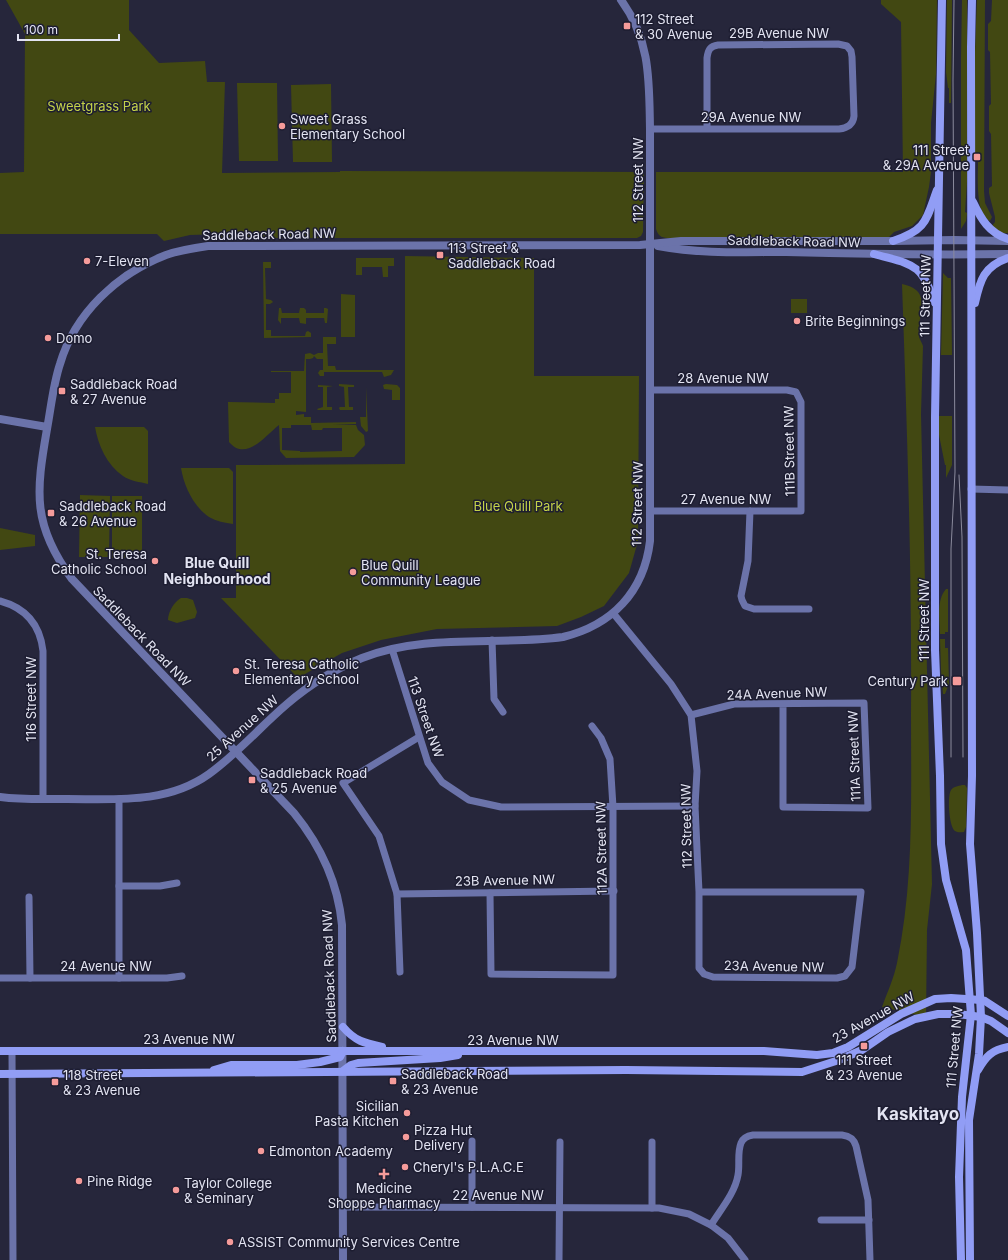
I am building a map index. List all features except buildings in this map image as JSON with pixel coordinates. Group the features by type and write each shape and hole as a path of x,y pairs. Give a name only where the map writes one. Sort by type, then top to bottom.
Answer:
{"main road":[{"name":"111 Street NW","path":"942,0 935,418 935,650 941,844 946,880 966,950 971,1016 962,1097 959,1177 961,1260"},
{"name":"111 Street NW","path":"970,1260 969,1120 976,1074 981,1017 970,844 972,776 972,0"},
{"path":"893,241 907,237 917,230 926,220 939,183"},
{"path":"972,198 983,222 996,234 1008,240"},
{"path":"874,254 914,266 926,280 937,309"},
{"path":"972,315 982,277 992,266 1008,258"},
{"name":"23 Avenue NW","path":"0,1051 764,1051 817,1055 832,1053 848,1046 901,1014 935,999 951,998 981,1000"},
{"path":"981,1000 1008,1016"},
{"name":"23 Avenue NW","path":"0,1074 202,1074 343,1071 633,1070 802,1072 839,1060 862,1050 888,1032 915,1019 938,1014 958,1014 981,1017 991,1021 1008,1034"},
{"path":"343,1027 351,1036 365,1044 398,1051"},
{"path":"976,1074 988,1055 998,1049 1008,1047"},
{"path":"202,1074 231,1065 297,1064 320,1062 336,1059 340,1057 343,1051"},
{"path":"343,1071 358,1062 440,1058 476,1052"}],"street":[{"name":"112 Street NW","path":"622,0 636,26 646,56 650,84 650,540 644,569 640,578 630,594 613,613 672,684 691,715 697,771 695,806 699,892 699,968 704,974"},
{"name":"29B Avenue NW","path":"706,129 707,58 710,48 718,45 845,45 849,48 852,57 854,116 851,124"},
{"name":"29A Avenue NW","path":"650,129 839,129 847,127 851,124"},
{"name":"Saddleback Road NW","path":"343,1260 342,925 339,902 329,870 313,839 298,818 81,589 64,568 53,548 44,526 39,501 40,470 56,378 60,363 74,332 81,321 110,287 138,268 168,255 196,248 221,245 650,244 681,241 938,240"},
{"path":"938,240 1008,240"},
{"name":"Saddleback Road NW","path":"650,244 678,250 938,254"},
{"path":"938,254 1008,254"},
{"name":"28 Avenue NW","path":"650,390 787,390 796,392"},
{"name":"111B Street NW","path":"796,392 801,402 801,511"},
{"path":"0,419 47,427"},
{"path":"971,489 1008,490"},
{"name":"27 Avenue NW","path":"650,511 801,511"},
{"path":"750,511 748,561 742,596 744,604 754,609 809,609"},
{"name":"116 Street NW","path":"0,601 18,608 30,617 39,632 42,644 43,799"},
{"name":"25 Avenue NW","path":"0,797 43,799 119,799 162,795 183,788 208,775 236,752 286,705 315,683 355,662 392,649 431,643 563,637 597,625 613,613"},
{"path":"492,640 494,698 503,712"},
{"name":"113 Street NW","path":"392,649 428,763 442,782 469,800 501,807 613,807"},
{"name":"24A Avenue NW","path":"691,715 734,704 864,703"},
{"name":"111A Street NW","path":"783,704 783,807 868,808 864,703"},
{"name":"112A Street NW","path":"490,892 492,974 613,975 613,807 610,759 601,738 592,726"},
{"path":"400,972 397,894 379,836 343,783 419,737"},
{"path":"119,799 119,978"},
{"path":"613,807 695,806"},
{"path":"119,886 163,886 177,882"},
{"name":"23B Avenue NW","path":"397,894 614,891"},
{"name":"23A Avenue NW","path":"699,892 862,892 852,967 845,976 837,978 737,978 713,977 704,974"},
{"path":"29,897 30,978"},
{"name":"24 Avenue NW","path":"0,978 170,978 182,976"},
{"path":"12,1051 13,1260"},
{"path":"745,1260 728,1238 711,1225 729,1198 736,1184 739,1169 740,1144 743,1138 753,1135 842,1135 851,1137 856,1146 865,1180 868,1200 870,1260"},
{"path":"472,1140 472,1207"},
{"path":"559,1260 560,1142"},
{"path":"652,1142 652,1208"},
{"name":"22 Avenue NW","path":"343,1207 652,1208 672,1210 689,1214 711,1225"},
{"path":"821,1220 869,1220"}],"green space":[{"name":"Sweetgrass Park","path":"6,0 129,0 129,30 159,63 205,61 207,82 225,82 222,173 340,171 644,172 643,232 641,236 637,238 221,238 221,234 190,235 164,241 157,234 0,234 0,173 24,172 25,34"},
{"path":"881,0 937,0 936,74 931,123 931,172 923,215 912,226 894,232 888,238 668,238 659,235 656,229 656,172 903,172 901,22 881,4"},
{"path":"947,0 952,0 951,103 949,103 949,88 946,72"},
{"path":"962,0 967,0 967,182 965,212 967,213 966,221 961,229 961,57"},
{"path":"977,0 985,0 984,191 985,203 992,217 990,221 985,217 980,203 978,194 978,162 980,162 980,158 975,158 975,51"},
{"path":"992,0 1008,0 1008,233 1002,233 992,226 995,222 995,217 989,193 989,188 992,186 991,134 989,131 989,106 991,104 988,24 991,21"},
{"path":"237,83 277,83 278,161 239,161"},
{"path":"331,84 332,162 293,162 291,85"},
{"name":"Blue Quill Park","path":"405,256 534,258 534,376 639,376 638,541 629,573 604,606 581,617 557,626 437,629 381,640 342,653 298,678 221,598 236,598 236,465 405,464"},
{"path":"356,258 394,258 394,266 388,266 388,277 383,277 382,267 362,267 362,275 356,275"},
{"path":"263,262 271,262 271,268 265,268 266,299 273,302 266,304 266,330 271,330 271,336 305,336 306,332 308,331 311,333 311,337 264,338"},
{"path":"943,273 948,278 951,278 952,355 941,355"},
{"path":"902,284 912,287 918,292 922,305 919,337 923,346 921,414 932,884 927,930 926,1017 882,1007 896,969 906,901 910,839 910,553"},
{"path":"341,294 355,295 355,337 341,337"},
{"path":"791,299 807,299 807,313 791,313"},
{"path":"279,308 281,308 282,313 299,313 300,308 304,308 306,313 324,313 324,308 326,308 328,309 327,323 325,323 324,318 306,318 306,324 300,323 299,318 281,318 281,324 278,320"},
{"path":"323,337 336,337 336,344 327,344 328,366 335,366 336,370 394,370 391,375 384,377 382,372 324,372 324,376 320,376 318,373 320,370 323,370 323,359 317,359 314,356 313,358 306,359 306,412 296,411 296,415 304,414 304,417 311,417 311,423 356,422 356,424 333,424 356,425 358,430 364,435 365,445 354,457 286,458 280,451 279,425 262,440 249,448 242,449 235,447 229,442 228,402 275,403 275,399 279,399 279,393 291,393 291,372 271,371 304,371 305,354 310,353 314,355 323,353","holes":["291,425 311,425 312,430 322,430 323,428 342,428 342,451 300,452 282,450 282,428 291,428"]},
{"path":"339,384 354,385 354,387 348,387 349,407 353,407 353,410 340,410 340,407 345,407 344,387 339,386"},
{"path":"318,385 333,386 327,387 327,407 332,407 332,410 317,409 323,407 323,387 318,387"},
{"path":"383,385 397,385 400,388 400,400 392,400 392,390 384,389"},
{"path":"366,387 368,431 366,432 361,426 360,417 366,417"},
{"path":"939,416 952,416 952,465 946,478 946,465 939,435"},
{"path":"95,427 144,427 148,431 148,484 126,478 112,466 101,448"},
{"path":"181,468 229,468 233,472 233,524 221,522 209,517 198,507 187,489"},
{"path":"80,495 110,496 109,557 79,557"},
{"path":"112,496 142,496 142,558 112,558"},
{"path":"0,528 35,535 35,546 0,550"},
{"path":"946,589 948,589 948,632 945,632 945,634 940,634 940,604"},
{"path":"181,598 193,600 197,612 195,618 177,623 168,620 172,608"},
{"path":"940,639 945,639 945,648 948,648 949,684 945,694 943,694"},
{"path":"965,785 967,788 966,827 964,832 958,832 955,831 951,824 949,798 952,789"}],"tram line":[{"path":"951,757 951,549 955,472 954,0"},
{"path":"959,475 962,537 963,757"}],"place":[{"name":"112 Street & 30 Avenue","path":"627,26"},
{"name":"Sweet Grass Elementary School","path":"282,126"},
{"name":"111 Street & 29A Avenue","path":"977,157"},
{"name":"113 Street & Saddleback Road","path":"440,255"},
{"name":"7-Eleven","path":"87,261"},
{"name":"Brite Beginnings","path":"797,321"},
{"name":"Domo","path":"48,338"},
{"name":"Saddleback Road & 27 Avenue","path":"62,391"},
{"name":"Saddleback Road & 26 Avenue","path":"51,513"},
{"name":"St. Teresa Catholic School","path":"155,561"},
{"name":"Blue Quill Community League","path":"353,572"},
{"name":"St. Teresa Catholic Elementary School","path":"236,671"},
{"name":"Century Park","path":"957,681"},
{"name":"Saddleback Road & 25 Avenue","path":"252,780"},
{"name":"111 Street & 23 Avenue","path":"864,1046"},
{"name":"Saddleback Road & 23 Avenue","path":"393,1081"},
{"name":"118 Street & 23 Avenue","path":"55,1082"},
{"name":"Sicilian Pasta Kitchen","path":"407,1113"},
{"name":"Pizza Hut Delivery","path":"406,1137"},
{"name":"Edmonton Academy","path":"261,1151"},
{"name":"Cheryl's P.L.A.C.E","path":"405,1167"},
{"name":"Medicine Shoppe Pharmacy","path":"384,1174"},
{"name":"Pine Ridge","path":"79,1181"},
{"name":"Taylor College & Seminary","path":"176,1190"},
{"name":"ASSIST Community Services Centre","path":"230,1242"}],"district":[{"name":"Blue Quill Neighbourhood","path":"217,572"},
{"name":"Kaskitayo","path":"918,1114"}]}
